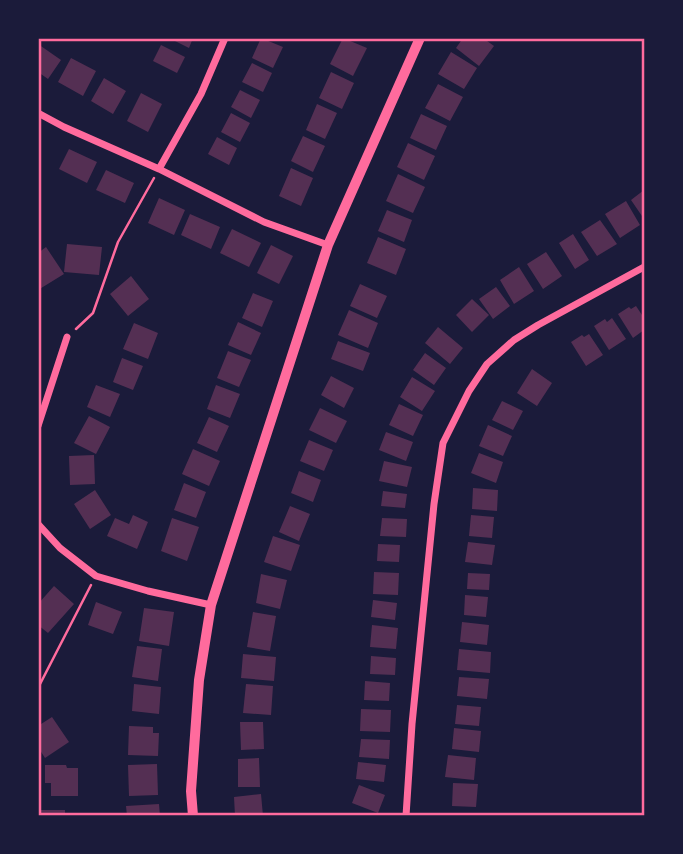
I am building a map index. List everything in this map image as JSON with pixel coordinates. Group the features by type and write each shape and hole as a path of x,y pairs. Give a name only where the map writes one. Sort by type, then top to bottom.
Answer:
{"street":[{"path":"159,169 201,94 225,38"},
{"path":"193,816 191,791 199,680 211,605 328,245 420,38"},
{"path":"38,113 159,169 264,222 328,245"},
{"path":"406,816 432,518 443,443 469,391 487,364 514,340 645,267"},
{"path":"38,426 67,337"},
{"path":"38,524 61,548 96,576 211,605"}],"path":[{"path":"67,337 93,313 118,242 159,169"},
{"path":"38,688 96,576"},
{"path":"38,673 44,677"}],"building":[{"path":"169,38 193,38 189,48"},
{"path":"261,38 283,47 273,68 252,58"},
{"path":"343,38 367,48 353,76 330,64"},
{"path":"463,38 483,38 494,46 479,66 456,48"},
{"path":"38,44 61,60 48,79 38,72"},
{"path":"161,45 185,57 177,73 153,61"},
{"path":"451,52 477,68 464,89 438,74"},
{"path":"71,58 96,71 83,96 58,82"},
{"path":"252,63 272,73 263,92 242,82"},
{"path":"331,72 354,83 342,109 319,98"},
{"path":"104,78 126,91 113,114 91,101"},
{"path":"438,84 463,97 450,121 425,108"},
{"path":"240,90 260,100 251,118 231,107"},
{"path":"141,93 162,104 148,132 127,121"},
{"path":"317,104 337,113 325,139 306,130"},
{"path":"231,113 250,123 240,142 221,132"},
{"path":"421,114 447,126 436,150 410,138"},
{"path":"303,136 325,146 313,172 291,161"},
{"path":"217,137 237,148 229,165 208,154"},
{"path":"408,143 435,156 424,180 397,167"},
{"path":"69,149 97,162 87,183 59,169"},
{"path":"291,168 313,178 301,206 279,196"},
{"path":"106,170 134,183 125,203 96,190"},
{"path":"398,174 425,187 413,213 386,201"},
{"path":"644,190 644,219 631,200"},
{"path":"159,198 185,210 174,235 148,223"},
{"path":"626,201 640,225 620,238 605,214"},
{"path":"387,210 412,220 404,242 378,231"},
{"path":"190,214 220,227 211,249 181,235"},
{"path":"600,220 617,244 597,256 581,232"},
{"path":"232,229 261,243 249,267 220,253"},
{"path":"573,234 589,260 575,269 559,243"},
{"path":"378,237 406,249 396,275 367,263"},
{"path":"67,244 102,247 99,275 64,272"},
{"path":"271,245 293,256 279,284 257,273"},
{"path":"46,247 64,274 38,290 38,253"},
{"path":"546,252 562,276 543,289 527,264"},
{"path":"519,267 534,291 514,304 500,280"},
{"path":"131,276 149,299 128,316 110,294"},
{"path":"360,284 387,296 377,318 350,306"},
{"path":"496,287 510,306 493,319 479,299"},
{"path":"253,293 273,301 262,327 242,318"},
{"path":"472,299 489,315 472,332 456,315"},
{"path":"636,306 644,318 644,330 633,338 618,314"},
{"path":"349,310 378,323 368,348 338,335"},
{"path":"612,318 626,339 609,350 594,326"},
{"path":"238,322 261,333 251,355 228,345"},
{"path":"134,323 158,333 148,359 123,349"},
{"path":"438,327 463,348 450,364 425,343"},
{"path":"589,334 603,355 586,366 571,342"},
{"path":"338,341 370,353 363,371 331,359"},
{"path":"228,351 251,360 239,387 217,378"},
{"path":"425,353 446,368 434,385 413,370"},
{"path":"122,358 143,366 133,390 113,382"},
{"path":"532,369 552,383 537,406 517,393"},
{"path":"331,376 354,388 344,408 321,395"},
{"path":"412,377 435,391 422,411 400,397"},
{"path":"96,385 120,394 110,417 87,407"},
{"path":"216,385 240,394 230,418 207,409"},
{"path":"502,401 523,411 513,430 492,420"},
{"path":"399,404 423,415 413,436 389,425"},
{"path":"320,408 347,421 336,443 309,430"},
{"path":"89,416 110,427 96,454 74,443"},
{"path":"209,417 229,426 217,452 197,443"},
{"path":"488,425 512,436 503,456 479,446"},
{"path":"386,432 413,442 406,461 379,450"},
{"path":"309,440 333,450 324,471 300,461"},
{"path":"193,449 220,461 209,486 182,474"},
{"path":"479,453 503,462 496,483 471,473"},
{"path":"94,455 95,484 70,485 69,456"},
{"path":"384,461 412,467 407,487 379,481"},
{"path":"299,471 321,480 313,502 291,493"},
{"path":"184,483 206,492 196,518 174,510"},
{"path":"473,488 498,490 497,511 472,509"},
{"path":"95,490 111,515 90,529 74,504"},
{"path":"383,491 407,494 405,508 381,506"},
{"path":"290,506 310,514 299,541 279,532"},
{"path":"133,515 148,522 137,549 107,536 115,518 129,524"},
{"path":"471,515 494,517 492,538 469,536"},
{"path":"172,518 199,527 187,561 161,551"},
{"path":"382,518 407,519 406,537 380,536"},
{"path":"273,536 300,545 291,571 264,562"},
{"path":"468,542 495,545 492,565 465,562"},
{"path":"378,544 400,545 399,562 377,561"},
{"path":"374,572 399,573 398,595 373,594"},
{"path":"468,573 490,574 489,590 467,589"},
{"path":"261,574 287,580 280,609 256,603"},
{"path":"54,586 74,604 48,633 38,625 38,604"},
{"path":"465,595 488,597 486,617 464,615"},
{"path":"373,600 397,603 395,620 371,617"},
{"path":"96,602 122,612 113,634 88,625"},
{"path":"144,608 174,612 169,646 139,641"},
{"path":"253,612 276,616 270,651 247,647"},
{"path":"462,622 489,625 487,645 460,642"},
{"path":"372,625 398,628 396,649 370,647"},
{"path":"137,646 162,649 158,681 132,677"},
{"path":"459,649 491,652 490,673 457,670"},
{"path":"243,654 276,657 274,681 241,678"},
{"path":"371,656 396,658 395,675 370,674"},
{"path":"459,677 489,679 487,699 457,696"},
{"path":"365,681 390,683 389,701 364,700"},
{"path":"134,684 161,687 159,714 132,711"},
{"path":"246,684 273,686 271,715 243,713"},
{"path":"457,705 481,707 479,726 455,724"},
{"path":"361,709 391,710 390,732 360,731"},
{"path":"52,717 69,742 45,758 38,747 38,726"},
{"path":"240,722 263,722 264,749 241,750"},
{"path":"129,726 153,727 153,733 159,733 158,756 128,755"},
{"path":"454,728 481,731 479,752 452,749"},
{"path":"361,739 390,740 389,759 359,757"},
{"path":"448,755 476,758 474,780 445,777"},
{"path":"259,758 260,787 238,787 238,759"},
{"path":"358,762 386,765 384,782 356,779"},
{"path":"157,764 158,795 129,796 128,765"},
{"path":"45,765 78,768 78,796 51,796 51,783 45,783"},
{"path":"453,783 478,784 476,807 452,806"},
{"path":"359,785 385,795 378,813 352,803"},
{"path":"261,794 263,816 235,816 234,797"},
{"path":"159,804 160,816 127,816 126,806"},
{"path":"38,810 65,810 65,816 38,816"}]}
